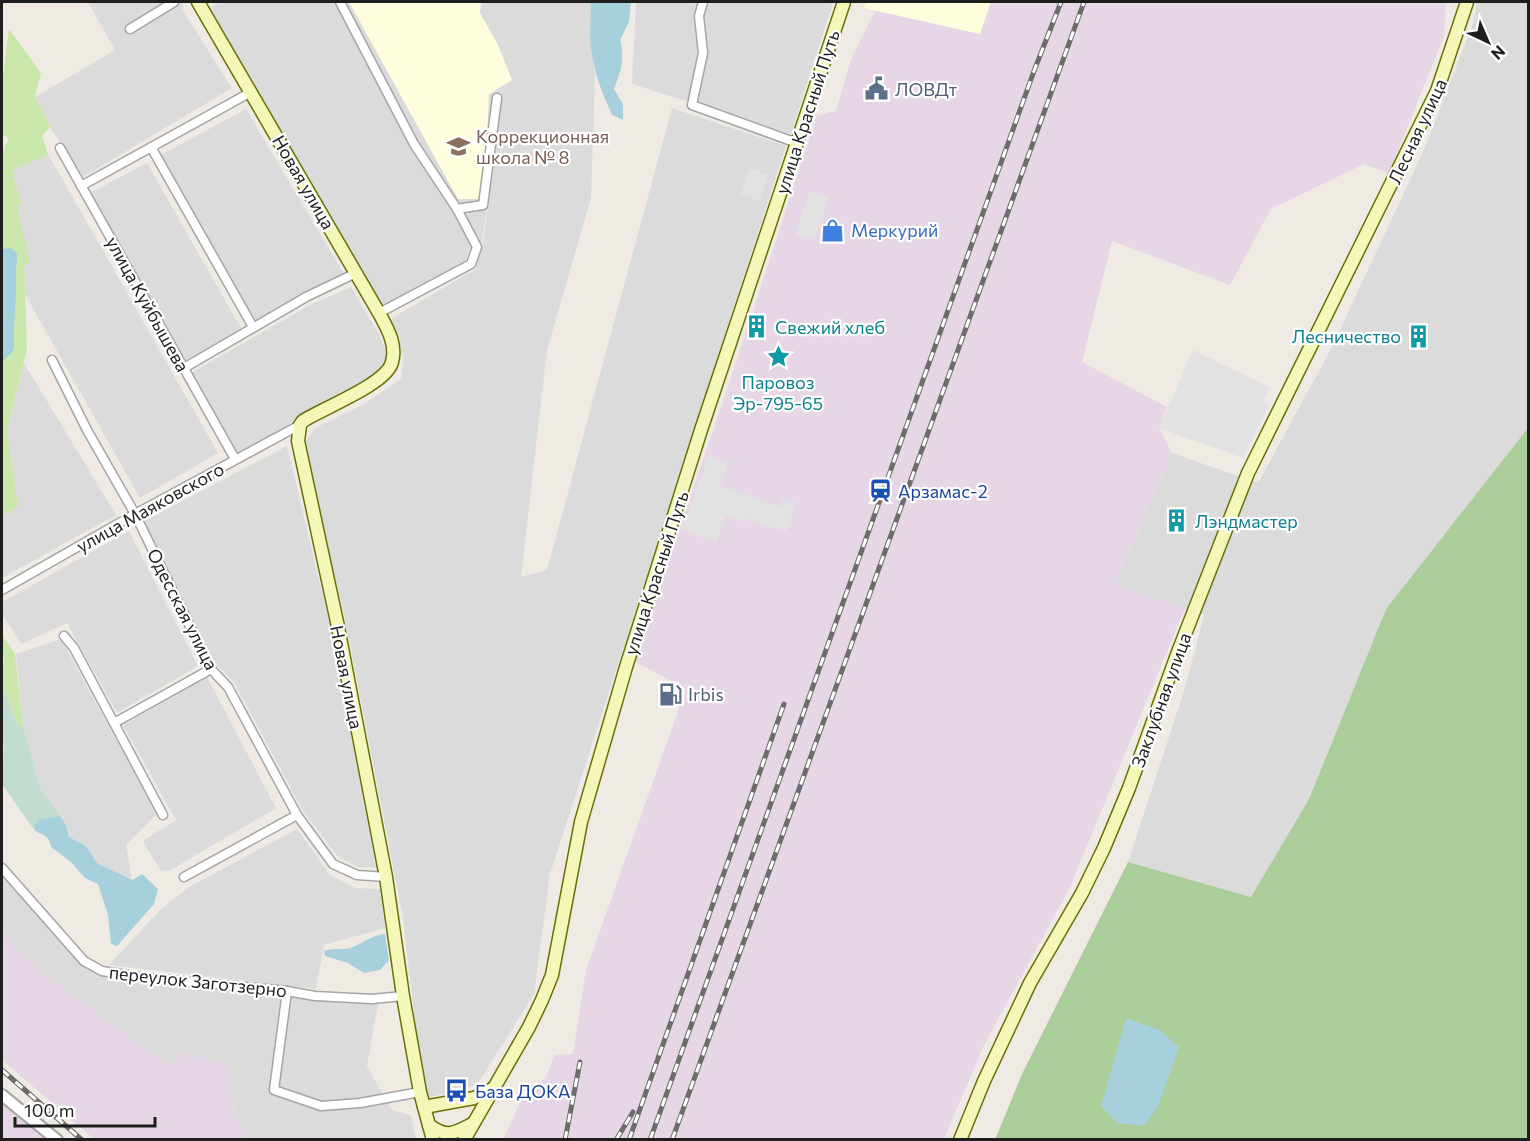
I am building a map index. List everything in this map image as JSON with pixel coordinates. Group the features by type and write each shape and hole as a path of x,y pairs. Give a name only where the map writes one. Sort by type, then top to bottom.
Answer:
{"main road":[{"name":"Новая улица","path":"200,2 379,313 393,346 392,364 383,376 368,387 315,413 300,425 298,441 337,622 386,877 402,996 420,1092 433,1140"},
{"name":"улица Красный Путь","path":"464,1140 529,1027 552,975 581,822 602,747 701,430 844,2"},
{"name":"Лесная улица","path":"1356,257 1437,92 1467,2"},
{"name":"Заклубная улица","path":"960,1140 1030,982 1082,893 1104,848 1129,788 1178,652 1248,473 1356,257"},
{"path":"424,1107 474,1098 492,1089"},
{"path":"429,1125 447,1134 472,1124"}],"street":[{"path":"130,28 174,2"},
{"path":"340,2 414,144 457,209 477,247 471,264 379,313"},
{"path":"703,2 699,16 703,53 692,105 797,143"},
{"path":"81,186 251,93"},
{"path":"457,209 483,205 497,98"},
{"path":"151,147 253,327"},
{"name":"улица Куйбышева","path":"60,148 235,459"},
{"path":"184,368 306,297 356,273"},
{"name":"Одесская улица","path":"52,360 87,430 135,514 212,669 228,687 297,815 333,864 357,875 386,877"},
{"name":"улица Маяковского","path":"2,590 135,514 300,425"},
{"path":"64,636 74,648 163,815"},
{"path":"114,723 212,669"},
{"path":"183,876 297,815"},
{"name":"переулок Заготзерно","path":"2,868 84,961 102,971 315,996 372,999 402,996"},
{"path":"287,991 274,1090 321,1106 360,1103 420,1092"},
{"path":"2,1095 57,1140"}],"shaded area":[{"path":"88,2 182,2 183,11 232,88 83,177 50,127 35,97 115,50"},
{"path":"220,2 331,2 336,11 332,2 590,2 591,47 595,76 591,198 547,350 521,577 547,570 672,108 786,146 550,874 534,994 477,1085 424,1099 403,917 344,614 302,446 315,428 362,405 401,379 403,356 389,320 477,268 469,248 466,261 385,309 206,10","holes":["495,156 483,243 479,259"]},
{"name":"Коррекционная школа № 8","path":"349,2 481,2 480,13 498,45 512,80 489,94 484,199 458,199"},
{"path":"636,2 833,2 791,134 632,84"},
{"path":"866,2 1446,2 1444,36 1389,173 1364,164 1271,209 1230,285 1112,241 1082,362 1167,407 1159,428 1172,453 1115,584 1185,608 1070,887 984,1045 944,1139 503,1140 522,1098 546,1077 554,1055 573,1054 586,970 686,689 634,661 730,381 817,115 836,111 851,59 875,11 864,8"},
{"path":"866,2 991,2 980,34 864,8"},
{"path":"1477,2 1528,2 1528,428 1386,609 1309,799 1251,897 1128,862 1184,691 1204,615 1115,584 1172,453 1258,483 1330,351 1423,152 1473,24"},
{"path":"246,109 344,274 302,293 254,322 161,155"},
{"path":"48,154 218,453 140,498 25,294 24,266 29,262 17,208 12,171"},
{"path":"147,163 241,328 186,361 90,193"},
{"path":"749,168 769,175 760,201 740,194"},
{"path":"810,191 829,198 814,240 795,234"},
{"path":"351,287 380,336 385,350 386,366 380,374 301,416 292,425 237,455 191,373 310,305"},
{"path":"1193,350 1270,387 1264,401 1269,405 1243,458 1159,428"},
{"path":"24,363 116,515 2,578 2,516 18,506 7,431"},
{"path":"287,446 331,630 376,868 359,867 338,857 303,811 234,682 217,666 141,523"},
{"path":"709,456 728,463 720,486 780,507 783,499 796,504 786,532 747,518 745,522 726,516 716,542 682,529"},
{"path":"129,531 198,666 117,713 67,623 22,644 3,616 2,602"},
{"path":"61,639 157,814 126,845 132,880 97,863 86,846 69,837 66,825 40,788 23,726 16,654"},
{"path":"207,677 276,808 169,871 160,870 143,841 176,820 123,725"},
{"path":"2,686 18,726 23,726 40,788 60,816 40,819 34,825 35,831 2,784 4,746"},
{"path":"297,829 330,875 355,888 380,889 385,928 324,945 316,989 109,965 162,908 191,886"},
{"path":"2,872 84,963 138,979 378,1004 367,1066 392,1110 411,1115 416,1139 246,1139 247,1134 234,1112 228,1066 172,1067 52,981 2,934"},
{"path":"2,934 52,981 172,1067 183,1052 228,1066 234,1112 247,1134 246,1139 94,1139 2,1060"},
{"path":"2,1104 47,1139 2,1139"}],"green space":[{"path":"9,29 41,73 35,97 50,127 42,136 48,154 12,171 21,202 17,208 30,262 24,266 27,349 7,431 18,506 2,516 2,153 9,138 2,135 2,85"},
{"path":"1528,428 1528,1139 995,1140 1022,1074 1128,862 1251,897 1309,799 1386,609"},
{"path":"2,634 15,654 23,726 18,726 2,686 4,655 2,653"}],"water":[{"path":"590,2 631,2 629,22 620,40 622,65 614,89 623,104 623,120 612,115 596,75 590,42"},
{"path":"11,248 17,253 14,346 13,351 2,362 2,249"},
{"path":"60,816 66,825 69,837 86,846 97,863 132,880 142,874 158,889 154,904 117,946 111,944 108,915 98,884 85,878 71,862 51,847 46,837 35,831 34,825 40,819"},
{"path":"385,934 389,960 380,970 364,973 348,963 325,956 324,951 350,948 372,937"},
{"path":"1126,1018 1159,1030 1179,1047 1158,1107 1144,1126 1117,1123 1101,1106"}],"railway":[{"path":"650,1140 1034,71 1061,2"},
{"path":"672,1140 1084,2"},
{"path":"629,1140 784,704"},
{"path":"565,1140 580,1062"},
{"path":"2,1070 82,1140"},
{"path":"616,1140 633,1112"}],"place":[{"name":"ЛОВДт","path":"877,89"},
{"name":"Коррекционная школа № 8","path":"458,146"},
{"name":"Меркурий","path":"833,230"},
{"name":"Свежий хлеб","path":"757,327"},
{"name":"Лесничество","path":"1419,336"},
{"name":"Паровоз Эр-795-65","path":"778,356"},
{"name":"Арзамас-2","path":"880,491"},
{"name":"Лэндмастер","path":"1177,521"},
{"name":"Irbis","path":"670,694"},
{"name":"База ДОКА","path":"457,1091"}]}
